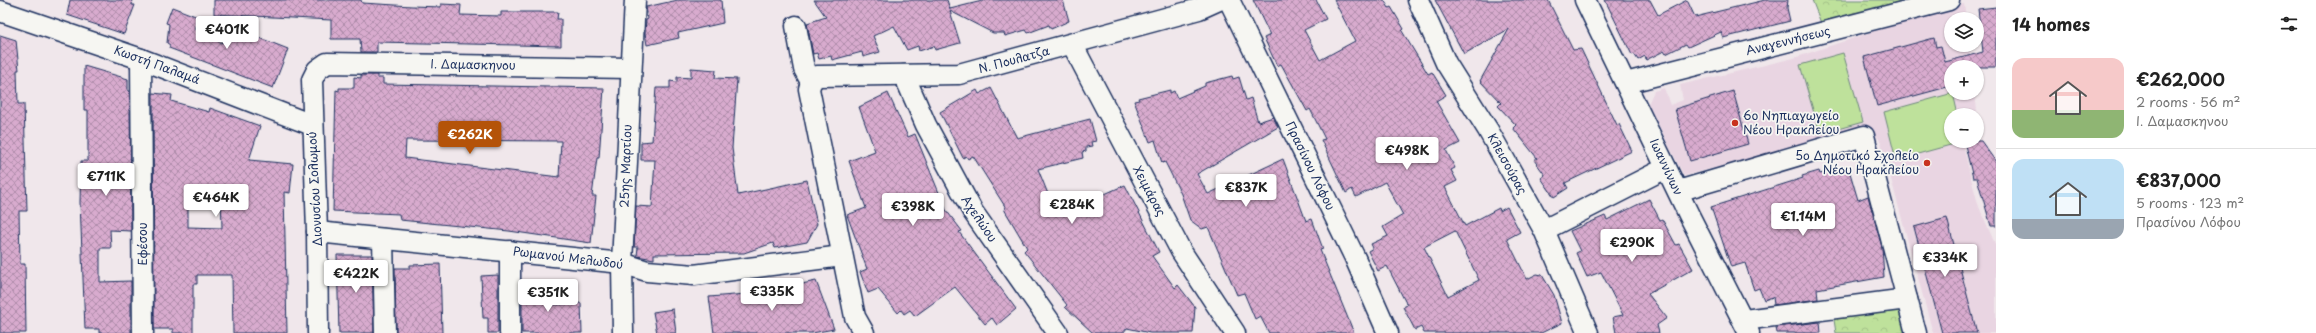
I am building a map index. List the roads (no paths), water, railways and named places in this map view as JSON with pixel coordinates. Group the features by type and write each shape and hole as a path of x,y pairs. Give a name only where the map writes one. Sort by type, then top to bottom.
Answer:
{"street":[{"name":"25ης Μαρτίου","path":"623,333 622,263 630,68 635,0"},
{"name":"Ν. Πουλατζα","path":"810,86 818,76 959,74 1199,9 1219,0"},
{"name":"Πρασίνου Λόφου","path":"1230,0 1355,258 1388,333"},
{"name":"Κλεισούρας","path":"1418,0 1446,64 1488,130 1544,230 1588,333"},
{"name":"Ιωαννίνων","path":"1585,0 1666,168 1746,327"},
{"name":"Αναγεννήσεως","path":"1626,83 1949,0"},
{"name":"Κωστή Παλαμά","path":"0,11 141,59 312,125"},
{"path":"796,26 804,69 810,86 855,317 864,333"},
{"name":"Χειμάρας","path":"1072,44 1181,251 1236,333"},
{"name":"Εφέσου","path":"141,59 143,333"},
{"name":"Ι. Δαμασκηνου","path":"317,70 327,63 630,68"},
{"name":"Διονυσίου Σολωμού","path":"317,70 312,80 312,125 318,232 318,333"},
{"name":"Αχελώου","path":"904,75 929,132 973,212 1058,333"},
{"path":"1678,191 1864,136 1916,333"},
{"path":"1544,230 1666,168"},
{"name":"Ρωμανού Μελωδού","path":"318,232 622,263 647,271 694,275 842,256"},
{"path":"384,239 384,333"},
{"path":"510,251 510,333"},
{"path":"1746,327 1907,299"}],"place":[{"name":"6ο Νηπιαγωγείο Νέου Ηρακλείου","path":"1735,123"},
{"name":"5ο Δημοτικό Σχολείο Νέου Ηρακλείου","path":"1927,163"}]}
